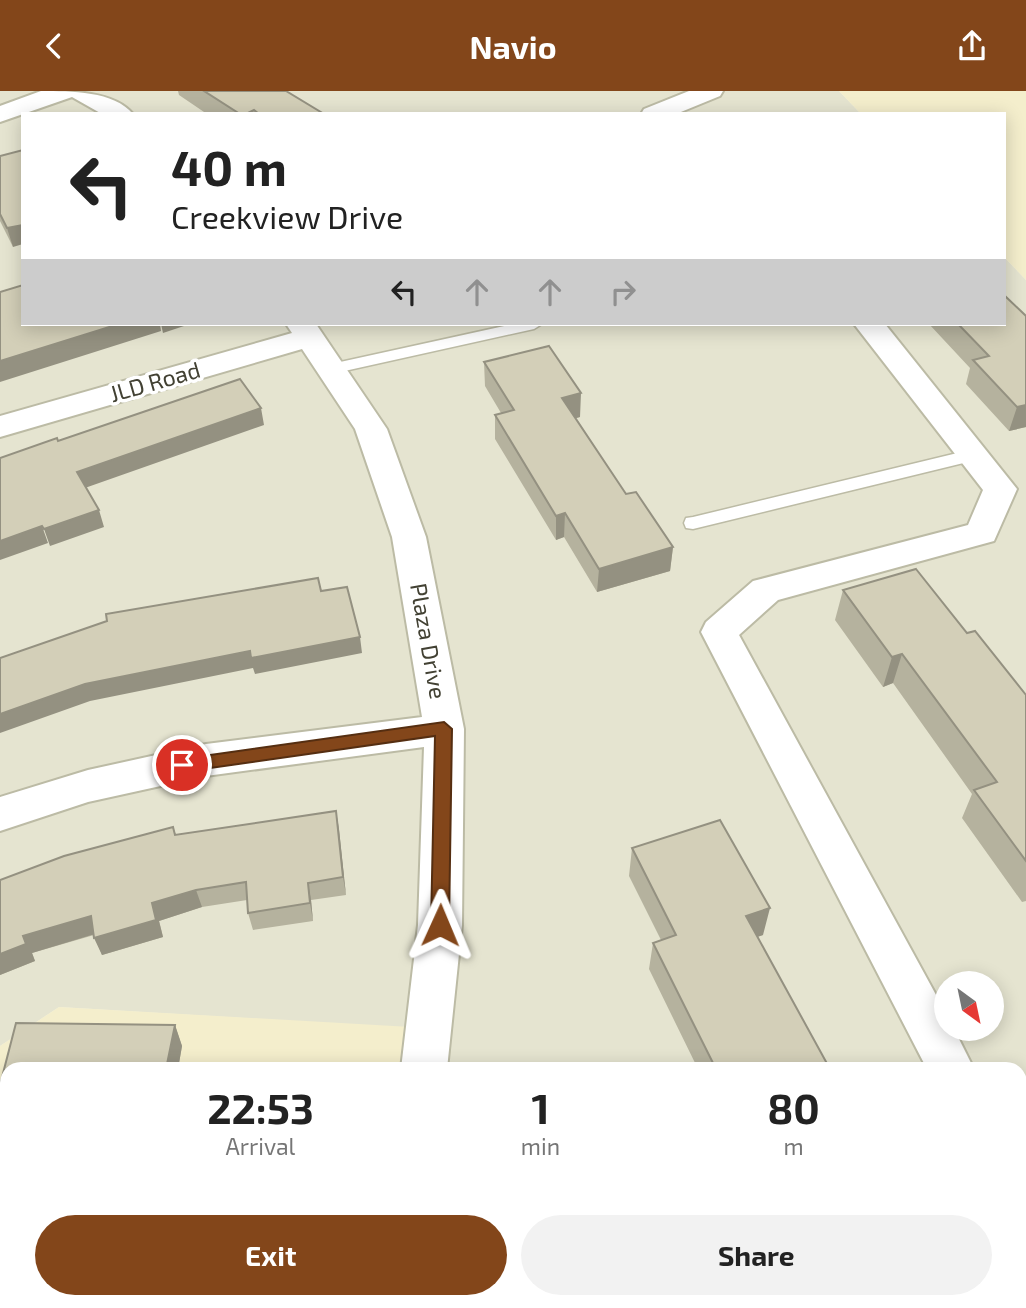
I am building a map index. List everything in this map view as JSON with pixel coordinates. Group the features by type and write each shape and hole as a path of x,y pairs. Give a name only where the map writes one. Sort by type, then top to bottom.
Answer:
{"street":[{"path":"0,114 65,91"},
{"path":"80,91 117,112"},
{"path":"661,112 706,101"},
{"path":"871,326 1000,489 982,533 766,590 719,632 947,1062"},
{"name":"Plaza Drive","path":"305,330 371,429 409,537 444,729 440,925 425,1062"},
{"name":"JLD Road","path":"0,427 305,330"},
{"path":"0,814 88,786 206,760 444,729"}],"lane":[{"path":"331,369 525,326"},
{"path":"693,523 974,455"}],"shaded area":[{"path":"0,91 839,91 859,112 21,112 21,326 1006,326 1006,259 1026,280 1026,1062 425,1062 428,1029 59,1007 0,1046"},
{"path":"839,91 1026,91 1026,280 1006,259 1006,112 859,112"},
{"path":"59,1007 428,1028 425,1062 0,1062 0,1046"}],"building":[{"path":"204,91 286,91 321,112 254,110 237,112"},
{"path":"21,151 21,225 7,228 0,214 0,156"},
{"path":"21,286 21,326 113,326 0,361 0,292"},
{"path":"1006,297 1026,316 1026,405 1017,407 973,360 989,356 960,326 1006,326"},
{"path":"549,346 581,393 562,398 626,494 636,492 673,547 599,569 565,513 556,516 495,415 514,410 484,362"},
{"path":"240,379 261,408 77,472 99,510 0,541 0,458"},
{"path":"916,569 967,633 975,631 1026,695 1026,861 974,790 997,782 902,654 892,657 843,590"},
{"path":"318,578 321,591 347,587 360,637 251,658 250,651 85,684 0,714 0,658 107,621 106,614"},
{"path":"336,811 343,877 308,883 310,903 248,913 246,882 196,890 152,903 156,920 94,938 91,916 23,936 26,944 0,954 0,880 64,856 173,827 175,835"},
{"path":"720,820 770,908 746,916 826,1062 712,1062 653,943 676,935 632,848"},
{"path":"16,1023 175,1025 167,1062 6,1062"}],"route":[{"path":"182,765 444,729 440,925"}]}
